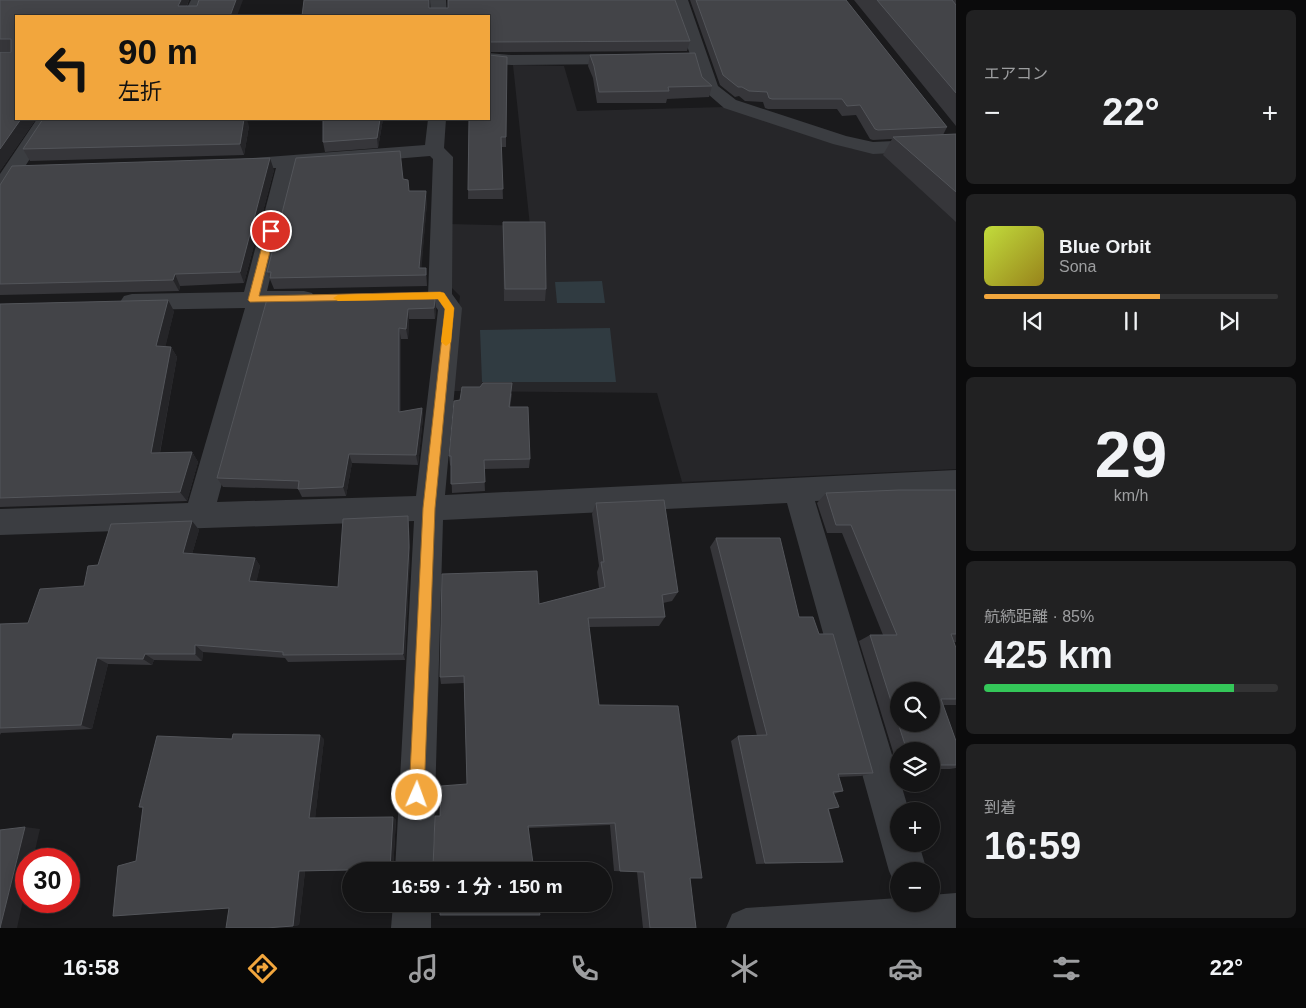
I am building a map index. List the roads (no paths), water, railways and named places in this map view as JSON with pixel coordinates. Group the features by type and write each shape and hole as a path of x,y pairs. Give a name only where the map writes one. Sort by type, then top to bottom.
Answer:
{"street":[{"path":"192,15 199,0"},
{"path":"438,0 439,15"},
{"path":"680,0 710,88 730,104 840,140 874,148 956,144"},
{"path":"490,58 511,60 640,59"},
{"path":"680,58 699,58"},
{"path":"0,190 45,120"},
{"path":"434,150 437,120"},
{"path":"944,124 956,140"},
{"path":"219,164 288,162 434,150 443,157 431,296 450,308 429,508 414,862"},
{"path":"199,515 256,300 288,162"},
{"path":"13,170 32,169"},
{"path":"107,303 326,298"},
{"path":"0,522 429,508 956,482"},
{"path":"798,490 890,809"},
{"path":"411,928 412,912"},
{"path":"746,928 920,912"}]}
